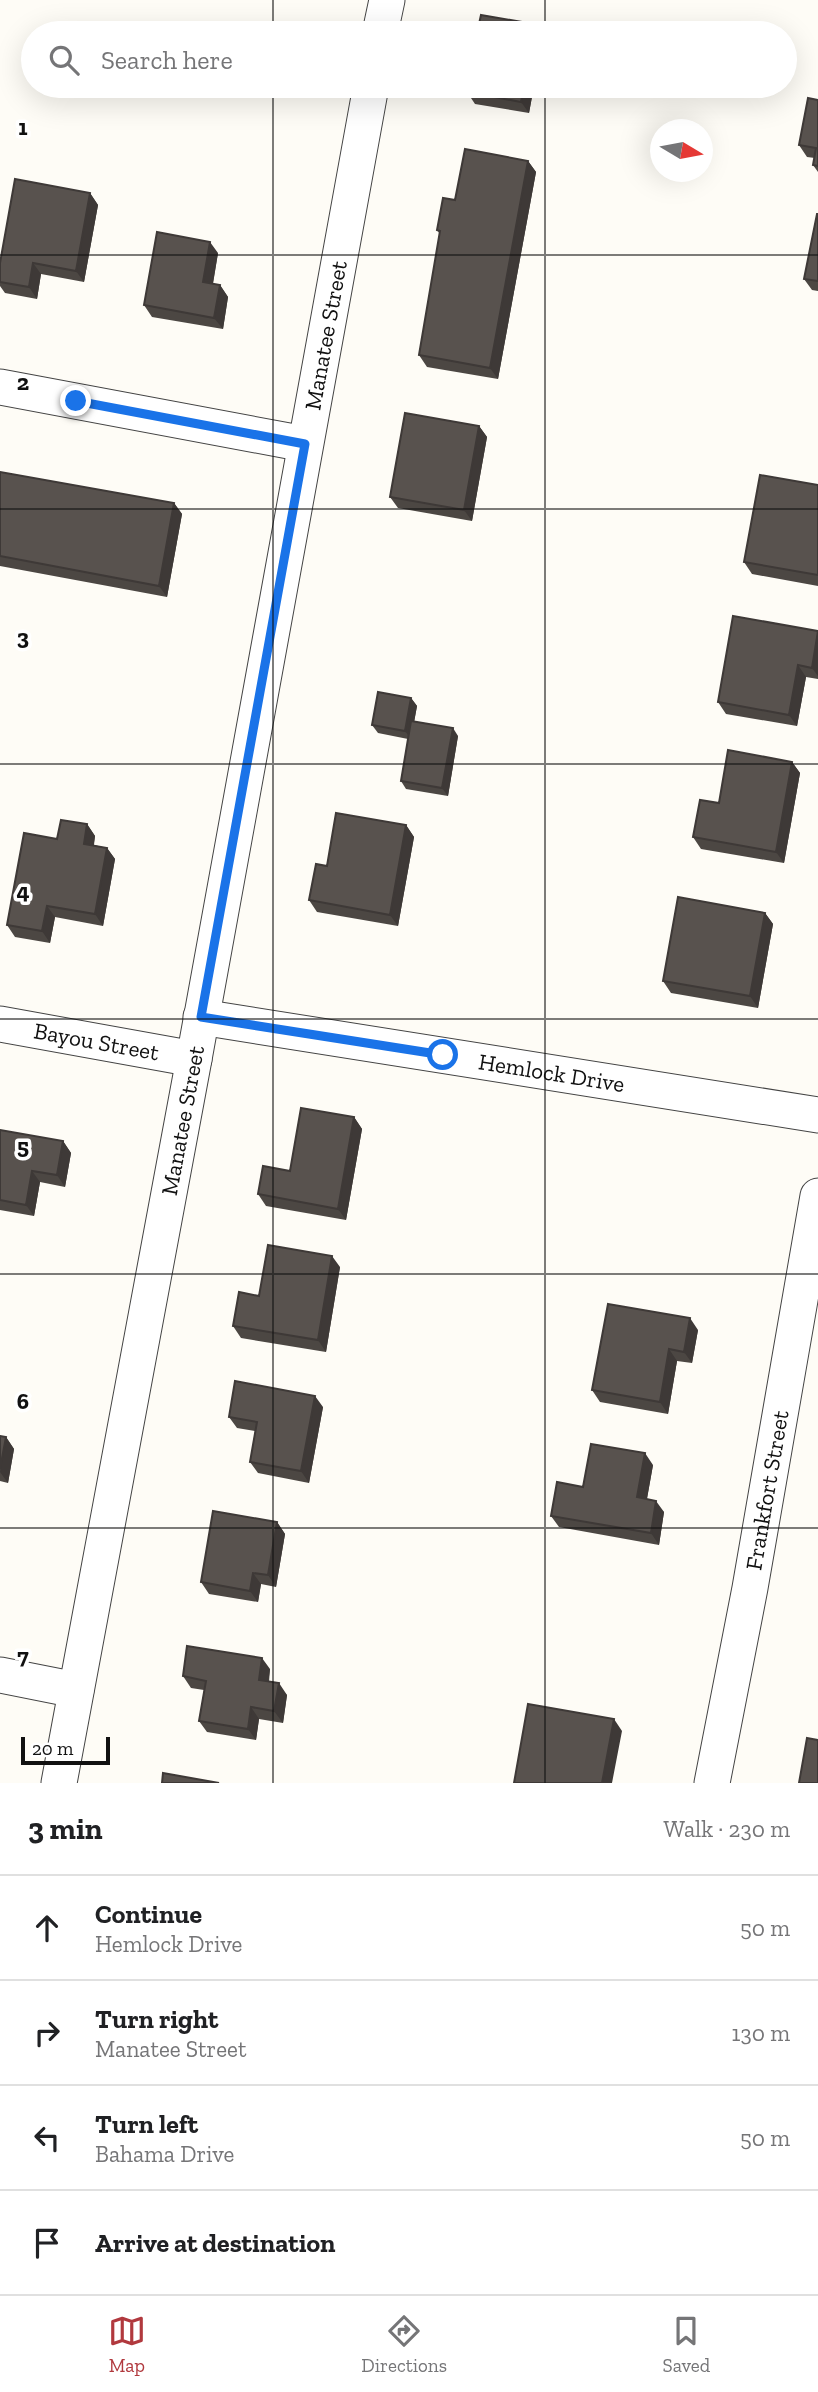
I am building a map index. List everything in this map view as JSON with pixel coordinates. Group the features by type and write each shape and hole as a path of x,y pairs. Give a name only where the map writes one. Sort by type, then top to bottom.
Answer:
{"street":[{"path":"383,21 387,0"},
{"name":"Manatee Street","path":"59,1783 369,98"},
{"path":"0,387 305,444"},
{"name":"Hemlock Drive","path":"201,1017 818,1115"},
{"name":"Bayou Street","path":"0,1024 194,1059"},
{"name":"Frankfort Street","path":"712,1783 750,1588 818,1196"},
{"path":"0,1675 76,1690"}],"building":[{"path":"481,15 516,21 480,21"},
{"path":"499,98 522,98 521,102"},
{"path":"808,98 818,100 818,166 813,165 816,148 799,145"},
{"path":"465,149 528,161 490,368 419,355 443,198 455,200"},
{"path":"15,179 90,193 76,271 33,263 29,287 0,282 0,263"},
{"path":"818,214 818,281 804,279"},
{"path":"157,232 210,242 203,282 220,285 214,318 144,305"},
{"path":"405,413 479,426 464,510 390,497"},
{"path":"0,472 174,503 159,586 0,556"},
{"path":"760,475 818,485 818,575 744,562"},
{"path":"733,616 818,631 812,668 798,665 789,715 718,702"},
{"path":"378,692 411,698 405,731 372,725"},
{"path":"411,721 453,728 442,788 401,781"},
{"path":"728,750 792,762 776,852 693,837 700,800 719,803"},
{"path":"336,813 406,825 390,915 309,900 316,864 327,866"},
{"path":"61,820 87,824 84,844 107,848 95,914 47,906 42,931 7,925 24,833 57,839"},
{"path":"678,897 765,913 750,996 663,981"},
{"path":"301,1108 354,1117 338,1209 258,1194 263,1166 290,1171"},
{"path":"0,1130 63,1141 57,1175 32,1171 26,1205 0,1200"},
{"path":"268,1245 332,1256 318,1340 233,1326 239,1292 259,1296"},
{"path":"608,1304 690,1318 684,1352 669,1349 660,1402 592,1390"},
{"path":"235,1381 315,1396 301,1471 250,1462 257,1422 229,1417"},
{"path":"0,1436 6,1437 0,1469"},
{"path":"591,1444 645,1453 637,1497 656,1501 651,1533 551,1516 557,1482 583,1487"},
{"path":"213,1511 277,1522 268,1575 253,1573 250,1591 201,1582"},
{"path":"187,1646 262,1658 259,1680 279,1683 274,1711 251,1707 248,1729 199,1721 206,1681 183,1676"},
{"path":"528,1704 614,1719 602,1783 514,1783"},
{"path":"807,1738 818,1740 818,1783 799,1783"},
{"path":"163,1773 219,1783 162,1783"}],"route":[{"path":"76,401 305,444 201,1017 443,1055"}]}
